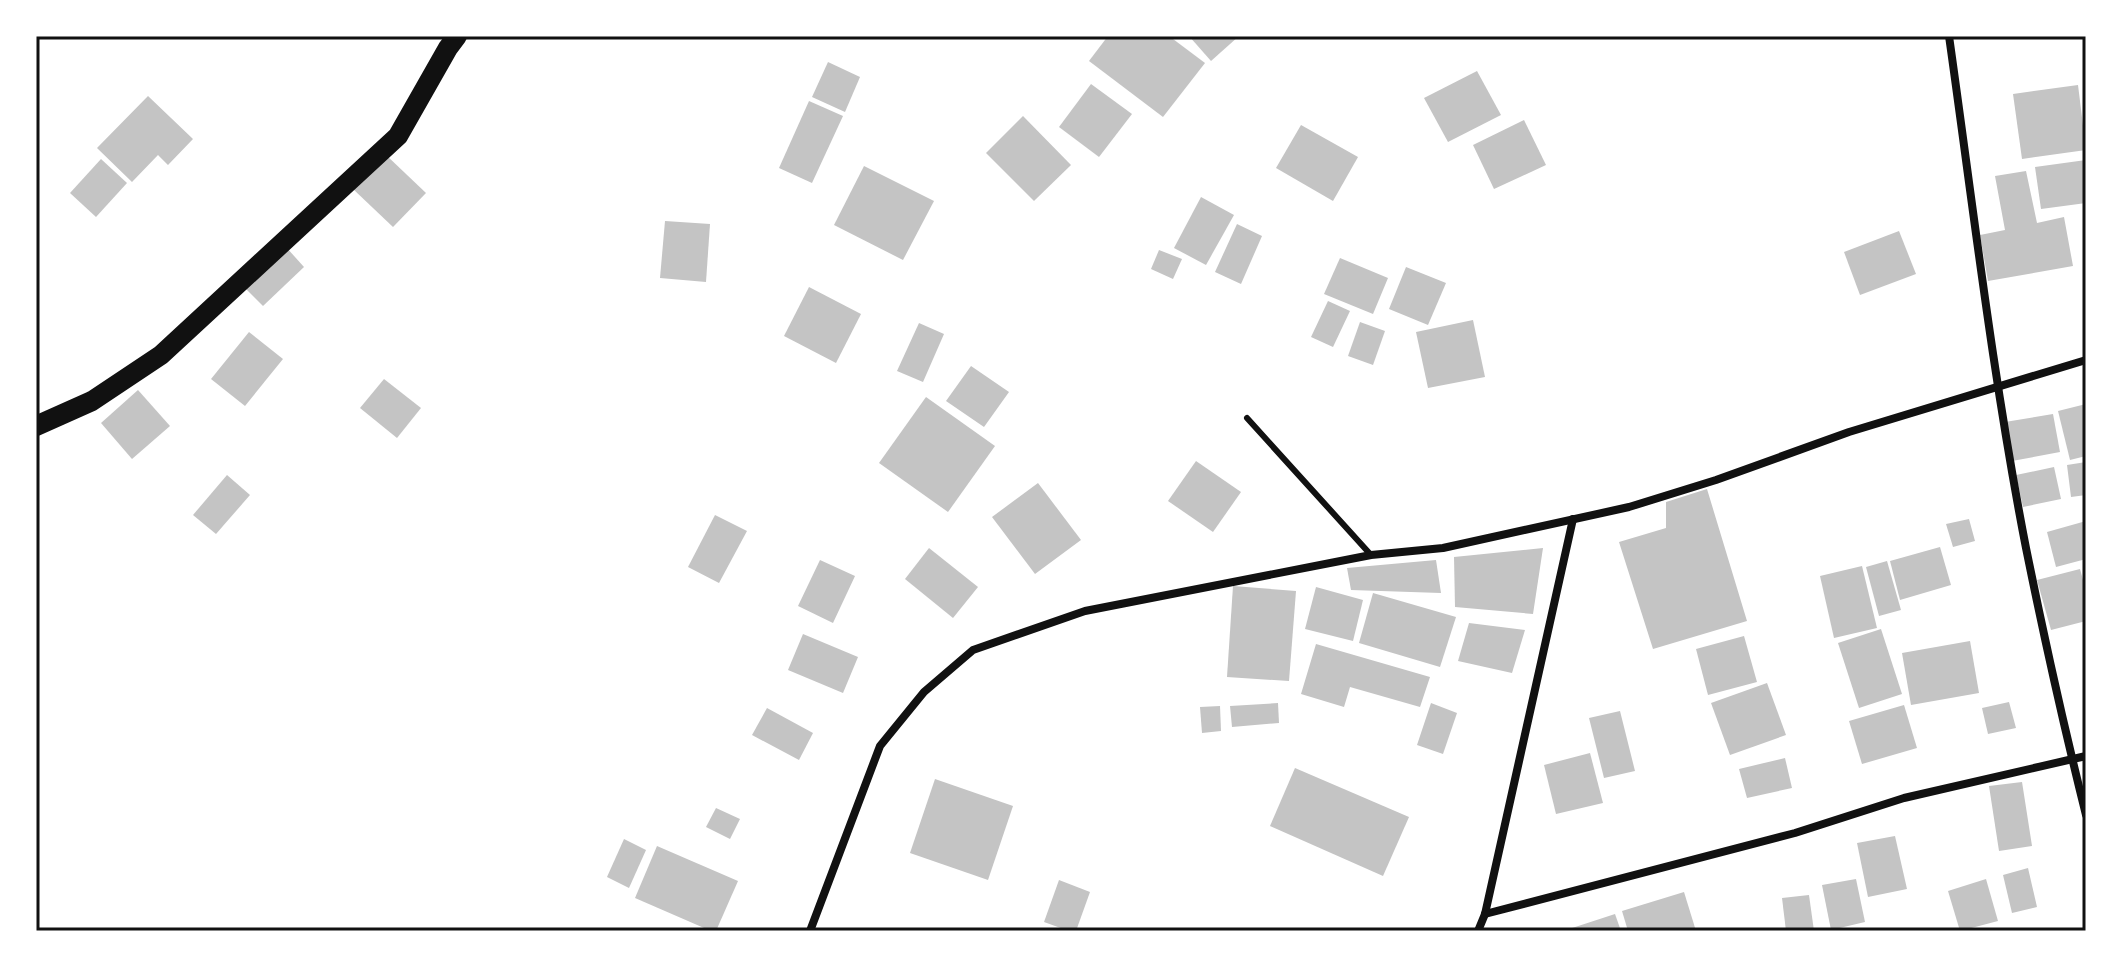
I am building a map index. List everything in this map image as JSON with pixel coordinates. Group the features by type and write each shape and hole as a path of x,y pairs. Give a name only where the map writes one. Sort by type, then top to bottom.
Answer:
{"main road":[{"path":"36,426 92,401 161,355 278,248 398,136 457,36"}],"street":[{"path":"1949,36 1999,388 2026,546 2086,815"},
{"path":"810,931 880,746 924,692 973,650 1085,611 1371,555 1443,548 1629,507 1716,480 1849,432 2086,360"},
{"path":"1478,931 1485,914 1573,519"},
{"path":"1485,914 1795,833 1904,798 2086,756"}],"lane":[{"path":"1247,418 1371,555"}],"building":[{"path":"1108,36 1169,36 1205,63 1163,117 1089,61"},
{"path":"1189,36 1239,36 1211,61"},
{"path":"828,62 860,77 845,112 812,97"},
{"path":"1477,71 1501,115 1448,142 1424,98"},
{"path":"1091,84 1132,114 1099,157 1059,127"},
{"path":"2078,85 2086,150 2022,159 2013,94"},
{"path":"148,96 193,139 168,165 158,155 132,182 97,148"},
{"path":"809,101 843,116 812,183 779,168"},
{"path":"1023,116 1071,165 1034,201 986,153"},
{"path":"1524,120 1546,165 1494,189 1473,145"},
{"path":"1301,125 1358,157 1333,201 1276,168"},
{"path":"385,154 426,193 393,227 353,189"},
{"path":"101,159 127,183 96,217 70,193"},
{"path":"2086,160 2086,203 2041,209 2035,167"},
{"path":"864,166 934,201 903,260 834,225"},
{"path":"2026,171 2037,223 2064,217 2073,266 1988,281 1980,235 2005,230 1995,176"},
{"path":"1201,197 1234,215 1206,265 1174,248"},
{"path":"665,221 710,224 706,282 660,278"},
{"path":"1237,224 1262,236 1241,284 1215,272"},
{"path":"1899,231 1916,274 1860,295 1844,252"},
{"path":"286,247 304,267 263,306 244,287"},
{"path":"1159,250 1182,259 1173,279 1151,269"},
{"path":"1340,258 1388,278 1373,314 1324,294"},
{"path":"1406,267 1446,283 1428,325 1389,309"},
{"path":"809,287 861,314 836,363 784,336"},
{"path":"1328,301 1350,311 1333,347 1311,337"},
{"path":"1473,320 1485,377 1428,388 1416,332"},
{"path":"1360,322 1385,331 1373,365 1348,356"},
{"path":"919,323 944,334 923,382 897,371"},
{"path":"249,332 283,359 245,406 211,379"},
{"path":"971,366 1009,392 984,427 946,401"},
{"path":"384,379 421,408 397,438 360,408"},
{"path":"138,390 170,426 132,459 101,423"},
{"path":"926,397 995,446 948,512 879,463"},
{"path":"2086,404 2086,456 2070,460 2058,411"},
{"path":"2053,414 2060,452 2012,461 2005,422"},
{"path":"1196,461 1241,492 1213,532 1168,501"},
{"path":"2086,462 2086,495 2071,497 2067,465"},
{"path":"2054,467 2061,499 2023,507 2016,475"},
{"path":"227,475 250,495 216,534 193,515"},
{"path":"1038,483 1081,540 1035,574 992,517"},
{"path":"1707,489 1747,621 1653,649 1619,542 1666,528 1666,502"},
{"path":"715,515 747,531 719,583 688,567"},
{"path":"1969,519 1975,541 1953,547 1946,524"},
{"path":"2086,521 2086,559 2056,567 2047,532"},
{"path":"1940,547 1951,585 1900,600 1890,561"},
{"path":"929,548 978,587 953,618 905,579"},
{"path":"1543,548 1533,614 1455,607 1454,557"},
{"path":"820,560 855,576 833,623 798,606"},
{"path":"1436,560 1441,593 1351,590 1347,568"},
{"path":"1887,561 1901,610 1879,616 1866,567"},
{"path":"1862,566 1877,628 1834,638 1820,576"},
{"path":"2080,569 2086,591 2086,621 2051,630 2037,580"},
{"path":"1233,586 1296,591 1289,681 1227,677"},
{"path":"1316,587 1363,600 1353,641 1305,629"},
{"path":"1373,593 1456,617 1440,667 1359,643"},
{"path":"1469,623 1525,630 1512,673 1458,661"},
{"path":"1881,629 1902,694 1859,708 1838,643"},
{"path":"803,634 858,657 843,693 788,670"},
{"path":"1744,636 1757,682 1708,695 1696,649"},
{"path":"1970,641 1979,693 1911,705 1902,653"},
{"path":"1316,644 1430,677 1420,707 1350,687 1344,707 1301,694"},
{"path":"1767,683 1786,735 1730,755 1711,703"},
{"path":"2009,702 2016,728 1988,734 1982,708"},
{"path":"1278,703 1279,723 1232,727 1230,706"},
{"path":"1431,703 1457,713 1443,754 1417,745"},
{"path":"1904,705 1917,748 1862,764 1849,721"},
{"path":"1220,706 1221,731 1202,733 1200,707"},
{"path":"767,708 813,733 799,760 752,735"},
{"path":"1620,711 1635,771 1604,778 1589,718"},
{"path":"1590,753 1603,803 1556,814 1544,765"},
{"path":"1785,758 1792,788 1747,798 1739,769"},
{"path":"1295,768 1409,817 1383,876 1270,826"},
{"path":"935,779 1013,806 988,880 910,853"},
{"path":"2022,782 2032,846 1999,851 1989,786"},
{"path":"716,808 740,819 730,839 706,827"},
{"path":"1895,836 1907,889 1868,897 1857,843"},
{"path":"624,839 646,850 629,888 607,877"},
{"path":"657,846 738,881 716,931 635,898"},
{"path":"2028,868 2037,907 2012,913 2003,875"},
{"path":"1856,879 1865,922 1831,930 1822,885"},
{"path":"1986,879 1998,921 1960,931 1948,891"},
{"path":"1059,880 1090,892 1076,931 1044,922"},
{"path":"1684,892 1696,931 1628,931 1622,911"},
{"path":"1809,895 1814,931 1786,931 1782,898"},
{"path":"1615,914 1621,931 1566,931 1566,930"}]}
